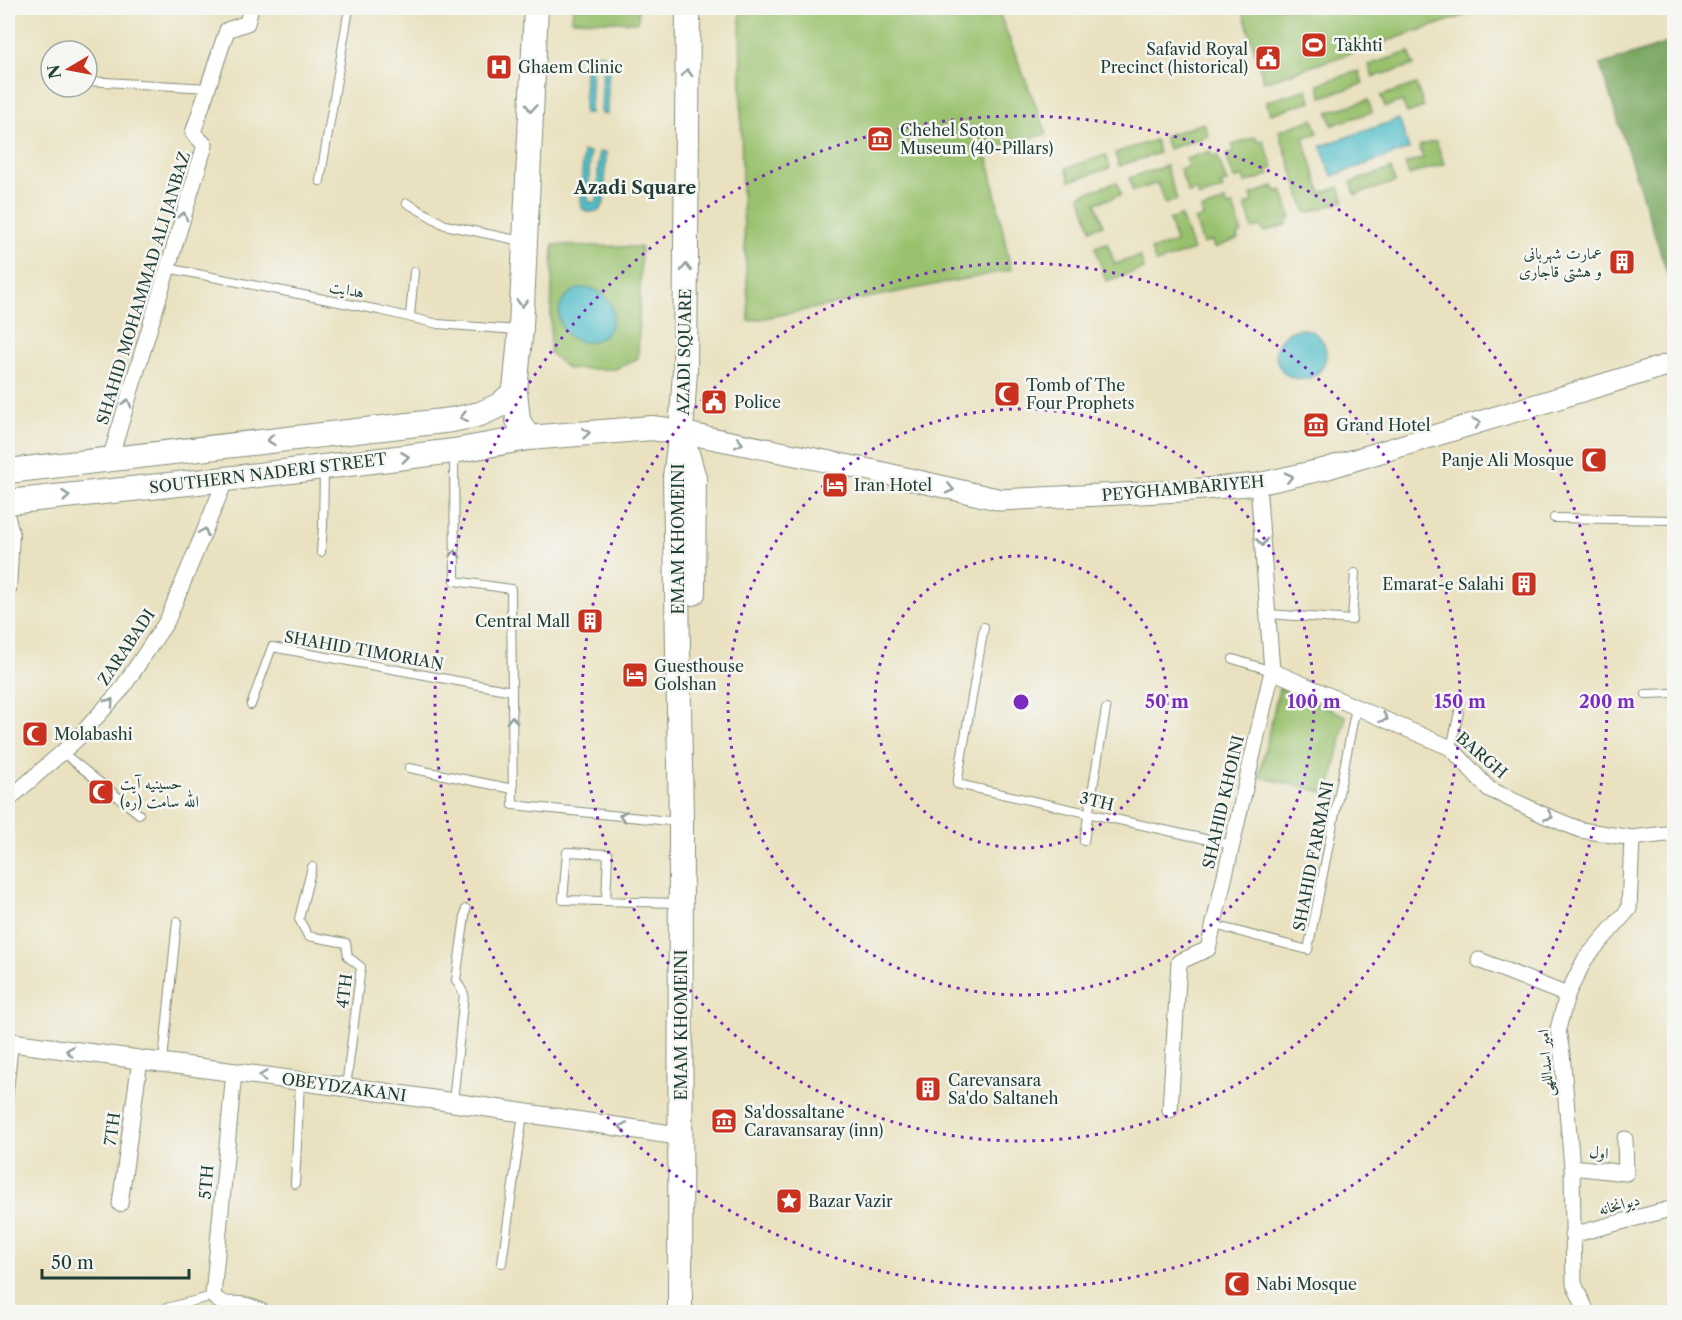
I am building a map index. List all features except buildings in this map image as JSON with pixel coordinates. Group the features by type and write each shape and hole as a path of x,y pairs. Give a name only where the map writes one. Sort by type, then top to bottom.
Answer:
{"main road":[{"path":"494,407 507,420 508,435 517,440 518,420 515,391 521,331 536,8"},
{"name":"AZADI SQUARE","path":"517,440 652,428 681,432 685,371 688,8"},
{"name":"PEYGHAMBARIYEH","path":"681,432 870,470 1001,500 1181,492 1258,484 1324,469 1674,363"},
{"name":"SOUTHERN NADERI STREET","path":"8,471 452,420 480,414 500,405 515,391"},
{"name":"EMAM KHOMEINI","path":"680,1312 681,822 675,477 681,432"},
{"name":"EMAM KHOMEINI","path":"681,432 693,478 692,1312"},
{"name":"SOUTHERN NADERI STREET","path":"8,503 324,467 517,440"}],"street":[{"name":"SHAHID MOHAMMAD ALI JANBAZ","path":"110,459 205,145 192,133 227,30 247,23 250,8"},
{"name":"ZARABADI","path":"8,798 76,740 121,690 167,621 226,479"},
{"name":"SHAHID KHOINI","path":"1170,1110 1179,962 1208,948 1272,670 1258,484"},
{"name":"BARGH","path":"1272,670 1451,748 1489,789 1544,815 1581,830 1632,838 1674,833"},
{"name":"امیر اسداللهی","path":"1587,1312 1574,1284 1572,1167 1558,1029 1567,995 1585,959 1629,909 1632,838"},
{"path":"1479,960 1567,995"},
{"name":"OBEYDZAKANI","path":"11,1043 346,1087 681,1136"},
{"name":"7TH","path":"120,1204 140,1060"},
{"name":"5TH","path":"213,1296 234,1072"},
{"name":"اول","path":"1572,1167 1626,1173 1625,1139"},
{"name":"دیوانخانه","path":"1572,1235 1674,1208"},
{"path":"213,1296 220,1303 243,1304 262,1312"}],"lane":[{"path":"320,181 349,8"},
{"path":"99,82 208,88"},
{"path":"407,203 445,225 525,242"},
{"name":"هدایت","path":"167,268 410,316 438,324 521,331"},
{"path":"410,316 414,272"},
{"path":"454,450 455,581 512,588 513,805 681,822"},
{"path":"321,552 324,467"},
{"path":"8,503 15,533 12,590"},
{"path":"1554,518 1674,520"},
{"path":"1268,614 1352,620 1355,573"},
{"name":"3TH","path":"984,627 957,784 1232,845"},
{"name":"SHAHID TIMORIAN","path":"251,705 272,646 512,691"},
{"path":"1233,659 1272,670"},
{"path":"1646,694 1674,693"},
{"name":"SHAHID FARMANI","path":"1214,925 1308,950 1356,707"},
{"path":"1084,841 1106,709"},
{"path":"1451,748 1459,712"},
{"path":"62,752 139,814"},
{"path":"409,768 513,789"},
{"path":"606,901 608,855 567,852 563,900 681,904"},
{"name":"4TH","path":"312,867 299,919 308,936 346,943 348,957 361,967 346,1087"},
{"path":"453,1102 464,994 456,980 466,909"},
{"path":"162,1063 177,921"},
{"path":"8,992 11,968"},
{"path":"8,1100 11,1043"},
{"path":"295,1184 300,1081"},
{"path":"502,1263 523,1112"},
{"path":"166,1312 166,1308 213,1296"}],"green space":[{"path":"573,8 638,8 638,22 572,20"},
{"path":"740,8 997,8 1047,134 986,149 1011,270 749,321 742,192"},
{"name":"Takhti","path":"1242,8 1487,8 1264,82"},
{"path":"1674,41 1674,294 1600,65"},
{"path":"1409,52 1414,65 1373,77 1369,65"},
{"path":"1359,71 1363,84 1322,97 1318,84"},
{"path":"1416,84 1424,107 1407,113 1402,101 1385,107 1381,96"},
{"path":"1307,89 1311,101 1271,114 1266,102"},
{"path":"1368,100 1372,112 1332,125 1328,112"},
{"path":"1313,119 1318,133 1303,138 1321,193 1339,187 1344,201 1306,213 1279,131"},
{"path":"1204,123 1208,136 1168,149 1164,136"},
{"path":"1256,137 1258,142 1263,140 1273,168 1267,170 1269,175 1245,183 1243,176 1234,179 1226,155 1234,152 1232,145"},
{"path":"1155,140 1159,153 1119,166 1115,153"},
{"path":"1436,141 1444,164 1409,175 1405,164 1423,158 1419,146"},
{"path":"1210,151 1212,157 1217,155 1227,182 1221,184 1223,189 1199,197 1197,190 1188,193 1180,169 1188,167 1186,159"},
{"path":"1106,155 1110,168 1070,181 1066,168"},
{"path":"1166,166 1177,200 1165,204 1158,183 1133,191 1129,178"},
{"path":"1391,169 1395,182 1355,195 1351,182"},
{"path":"1117,182 1121,195 1096,203 1103,225 1091,229 1080,195"},
{"path":"1274,186 1276,192 1282,190 1291,218 1286,220 1288,224 1264,232 1261,226 1253,229 1245,205 1253,202 1251,195"},
{"path":"1225,201 1227,207 1233,205 1242,233 1237,235 1238,239 1214,248 1212,241 1203,244 1195,220 1203,217 1201,210"},
{"path":"1181,216 1193,250 1156,263 1151,250 1176,242 1169,220"},
{"path":"1107,243 1115,264 1140,256 1144,269 1106,281 1095,247"},
{"path":"553,245 641,247 638,358 616,369 568,369 550,353"},
{"path":"1279,688 1346,716 1329,793 1259,777"}],"water":[{"path":"591,54 603,54 609,60 607,114 601,114 603,62 592,62 590,113 584,113 585,64"},
{"path":"1399,119 1409,149 1332,176 1321,146"},
{"path":"583,152 590,152 588,202 597,202 599,152 606,153 604,203 599,211 588,212 581,204"},
{"path":"586,288 605,296 613,315 605,334 586,342 567,334 559,315 567,296"},
{"path":"1301,329 1315,333 1322,340 1326,354 1322,368 1315,375 1301,379 1287,375 1280,368 1276,354 1280,340 1287,333"}],"place":[{"name":"Takhti","path":"1314,45"},
{"name":"Safavid Royal Precinct (historical)","path":"1268,58"},
{"name":"Ghaem Clinic","path":"499,67"},
{"name":"Chehel Soton Museum (40-Pillars)","path":"880,139"},
{"name":"عمارت شهربانی و هشتی قاجاری","path":"1622,262"},
{"name":"Tomb of The Four Prophets","path":"1007,394"},
{"name":"Police","path":"714,402"},
{"name":"Grand Hotel","path":"1316,425"},
{"name":"Panje Ali Mosque","path":"1594,460"},
{"name":"Iran Hotel","path":"835,485"},
{"name":"Emarat-e Salahi","path":"1524,584"},
{"name":"Central Mall","path":"590,621"},
{"name":"Guesthouse Golshan","path":"635,675"},
{"name":"Molabashi","path":"35,734"},
{"name":"حسینیه آیت الله سامت (ره)","path":"101,792"},
{"name":"Carevansara Sa'do Saltaneh","path":"928,1089"},
{"name":"Sa'dossaltane Caravansaray (inn)","path":"724,1121"},
{"name":"Bazar Vazir","path":"789,1201"},
{"name":"Nabi Mosque","path":"1237,1284"}],"district":[{"name":"Azadi Square","path":"635,188"}]}
